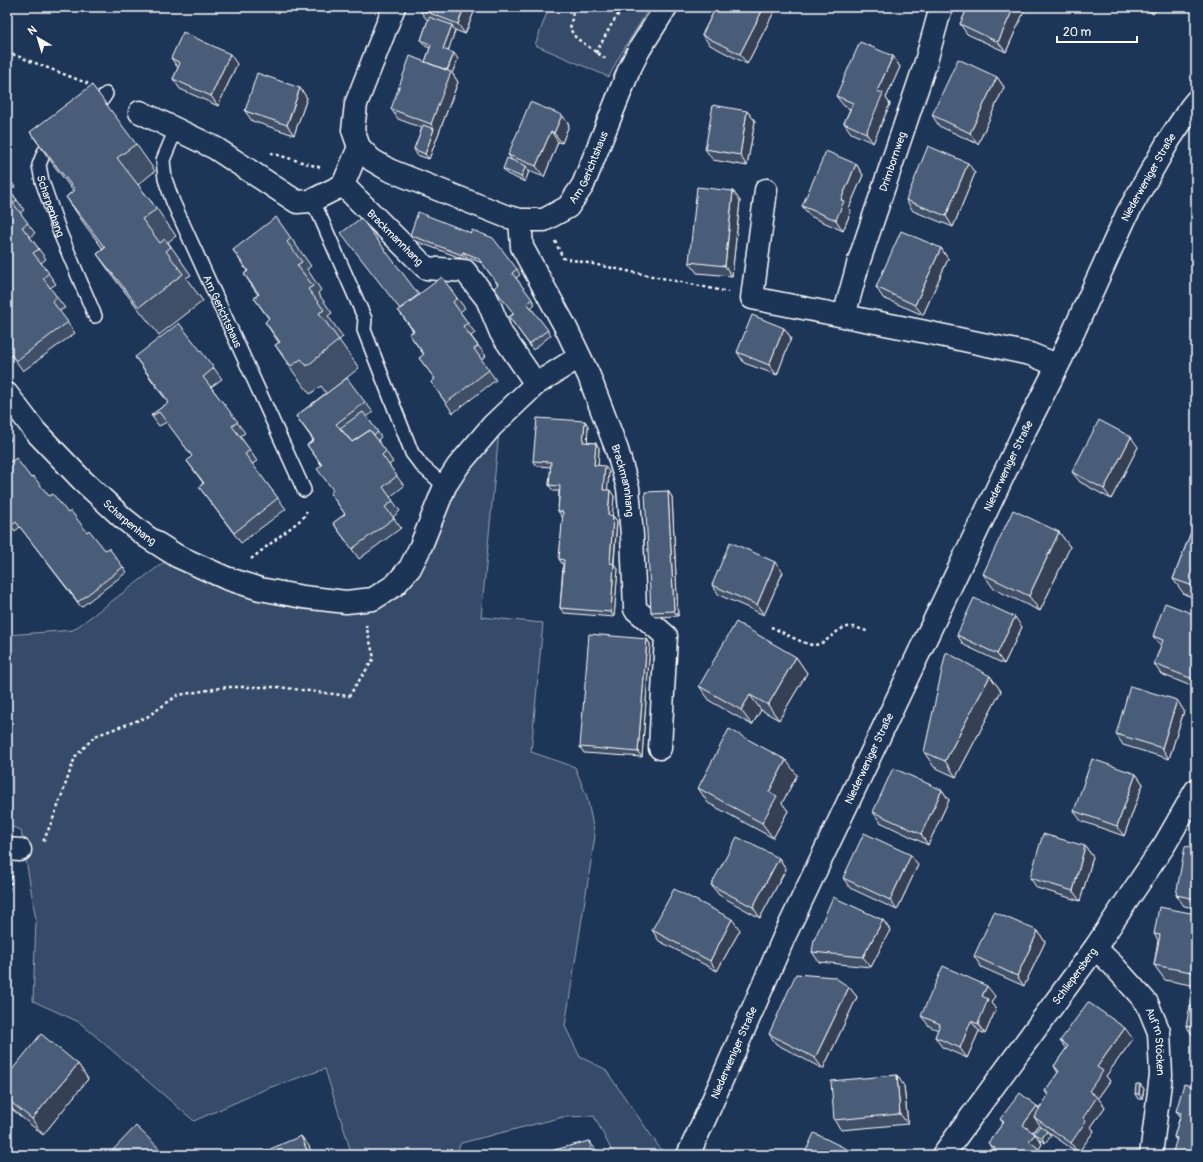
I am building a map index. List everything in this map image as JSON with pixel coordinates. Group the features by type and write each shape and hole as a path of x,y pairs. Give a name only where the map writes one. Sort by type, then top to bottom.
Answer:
{"street":[{"name":"Am Gerichtshaus","path":"394,7 356,104 353,130 359,147 372,160 389,170 505,216 520,220 544,220 568,207 583,185 629,70 639,50 666,7"},
{"name":"Drimbornweg","path":"844,316 859,261 942,7"},
{"name":"Niederweniger Straße","path":"688,1155 785,935 1057,365 1127,214 1169,140 1196,101"},
{"path":"140,112 215,148 297,202 311,201 345,180 359,147"},
{"name":"Brackmannhang","path":"345,180 426,268 465,270 488,299 501,333 536,384"},
{"path":"766,190 752,298 1030,354 1057,365"},
{"name":"Brackmannhang","path":"520,220 522,247 565,326 588,376 617,450 628,488 632,536 635,609 666,636 660,748"},
{"path":"226,578 260,589 303,597 346,602 373,599 395,585 410,568 420,548 445,486 458,466 492,426 536,384 579,357"},
{"name":"Scharpenhang","path":"7,394 35,431 83,481 123,518 177,556 226,578"},
{"name":"Schliepersberg","path":"943,1155 1095,948 1165,844 1196,790"},
{"name":"Auf'm Stöcken","path":"1095,948 1113,965 1147,1003 1159,1032 1161,1075 1151,1155"}],"lane":[{"path":"86,119 92,114 106,94"},
{"name":"Am Gerichtshaus","path":"176,129 164,160 165,179 173,202 304,490"},
{"name":"Scharpenhang","path":"68,133 44,152 39,165 42,181 60,233 95,316"},
{"path":"311,201 365,319 364,330 412,453 422,466 445,486"}],"path":[{"path":"574,7 570,29 576,38 607,60 629,70"},
{"path":"596,53 623,7"},
{"path":"7,52 87,83 106,94"},
{"path":"265,152 345,180"},
{"path":"544,220 563,258 752,298"},
{"path":"226,578 302,518 307,511 304,490"},
{"path":"13,849 44,840 57,809 75,757 95,736 147,717 178,694 227,687 278,688 349,696 374,658 366,625 346,602"},
{"path":"771,627 813,645 821,643 844,627 853,627 867,631"}],"shaded area":[{"path":"549,7 650,7 619,57 609,77 535,45"},
{"path":"499,432 481,617 543,623 531,752 575,767 587,797 595,836 565,1026 580,1057 605,1069 662,1151 658,1155 614,1155 594,1116 563,1117 461,1143 455,1155 352,1155 325,1069 268,1088 194,1121 79,1022 33,1001 36,920 21,830 7,825 7,635 73,630 167,560 297,607 339,612 374,607 451,493"}],"building":[{"path":"420,7 464,7 458,24 419,9"},
{"path":"716,7 764,7 740,54 702,35"},
{"path":"968,7 1014,7 998,42 960,24"},
{"path":"429,17 452,25 443,49 454,53 447,70 425,62 431,45 421,40"},
{"path":"183,32 230,54 211,96 173,79 180,63 171,58"},
{"path":"860,42 893,56 877,91 883,93 866,133 844,123 853,103 836,96"},
{"path":"410,56 451,72 431,124 391,109"},
{"path":"958,59 997,77 970,133 932,115"},
{"path":"257,73 300,88 287,125 245,111"},
{"path":"92,85 136,144 117,158 157,209 142,219 160,243 165,239 171,247 166,251 183,274 139,307 97,254 105,248 66,197 75,190 30,132"},
{"path":"530,102 562,115 554,133 551,131 536,166 508,155"},
{"path":"713,105 747,111 740,155 705,149"},
{"path":"423,125 434,129 425,154 414,149"},
{"path":"928,146 968,163 946,216 906,200"},
{"path":"826,151 856,164 841,200 844,201 836,220 802,206"},
{"path":"507,158 526,166 521,177 503,169"},
{"path":"7,186 17,200 13,203 28,223 22,227 39,249 33,253 49,273 43,278 57,297 52,301 68,322 16,361 7,349"},
{"path":"697,187 733,191 725,266 689,262"},
{"path":"418,212 471,233 472,230 493,238 517,269 512,273 532,299 527,303 548,330 529,344 509,317 514,314 494,288 498,284 478,258 463,252 462,255 410,235"},
{"path":"276,217 291,238 287,242 302,262 297,265 313,286 308,289 324,310 319,313 339,340 307,366 301,359 291,366 275,345 280,342 265,322 269,318 254,298 259,294 244,274 248,271 233,250"},
{"path":"361,218 419,295 400,309 341,233"},
{"path":"901,231 941,248 915,305 876,287"},
{"path":"442,277 457,298 453,302 468,323 463,326 478,346 474,349 489,370 446,403 431,382 435,379 419,358 424,354 409,334 414,331 398,310"},
{"path":"752,315 784,328 769,365 737,352"},
{"path":"179,323 214,368 203,377 238,422 232,426 250,450 245,454 278,498 234,533 199,487 204,483 187,461 192,456 159,412 152,416 151,415 169,402 135,357"},
{"path":"347,378 365,402 336,424 352,442 370,430 386,451 382,455 397,476 383,487 393,501 385,507 394,518 352,549 333,523 345,514 330,493 333,490 317,469 322,465 307,445 314,440 296,416"},
{"path":"363,412 378,432 374,435 370,430 352,442 340,428"},
{"path":"537,418 585,421 583,442 596,443 594,465 605,466 603,490 610,490 608,515 613,516 610,563 614,564 611,612 560,608 564,560 559,559 563,512 558,511 560,486 549,485 551,462 533,461"},
{"path":"1099,420 1131,437 1104,489 1072,472"},
{"path":"7,457 11,462 16,458 31,478 33,476 49,496 53,494 68,513 71,511 87,532 89,530 105,550 109,548 123,567 78,602 16,522 12,525 7,520"},
{"path":"668,491 674,611 651,612 645,492"},
{"path":"1013,510 1059,532 1029,596 983,574"},
{"path":"1196,519 1196,587 1173,579"},
{"path":"730,542 775,562 757,605 712,585"},
{"path":"974,598 1015,617 997,654 957,635"},
{"path":"1165,603 1196,615 1196,671 1193,679 1154,664 1163,640 1153,636"},
{"path":"736,622 796,657 768,705 750,695 741,710 699,686"},
{"path":"589,634 647,639 638,752 580,747"},
{"path":"946,652 990,676 945,761 924,752"},
{"path":"1130,686 1177,700 1162,748 1116,734"},
{"path":"729,729 786,760 769,792 777,796 762,823 698,788"},
{"path":"1092,759 1136,774 1117,826 1074,811"},
{"path":"893,768 942,790 921,834 873,812"},
{"path":"864,833 911,855 890,900 843,878"},
{"path":"1043,834 1085,846 1073,891 1030,878"},
{"path":"737,837 779,858 753,907 711,885"},
{"path":"1185,846 1196,848 1196,899 1176,895"},
{"path":"674,889 732,919 710,961 652,930"},
{"path":"833,897 883,920 863,957 812,952 814,940"},
{"path":"1159,907 1196,914 1196,973 1154,965 1160,935 1154,934"},
{"path":"994,912 1038,931 1017,976 974,956"},
{"path":"943,966 987,986 982,996 988,999 978,1024 971,1021 960,1048 935,1037 940,1024 921,1016"},
{"path":"796,974 834,977 849,987 815,1058 769,1034"},
{"path":"1088,1002 1125,1028 1097,1067 1103,1071 1089,1091 1097,1097 1083,1118 1086,1121 1071,1143 1034,1117 1049,1094 1045,1091 1059,1071 1054,1066 1068,1046 1060,1041"},
{"path":"1190,1006 1196,1007 1196,1028 1186,1026"},
{"path":"41,1034 78,1064 32,1119 7,1099 7,1076"},
{"path":"897,1075 900,1114 834,1120 831,1081"},
{"path":"1136,1084 1140,1084 1139,1094 1135,1094"},
{"path":"1184,1084 1196,1088 1196,1155 1172,1155 1177,1138 1174,1137 1181,1113 1176,1111"},
{"path":"1020,1093 1037,1106 1023,1125 1035,1134 1029,1141 1038,1148 1033,1155 990,1155 995,1148 988,1143 1004,1122 1000,1119"},
{"path":"136,1126 166,1155 108,1155"},
{"path":"1040,1126 1047,1131 1042,1138 1034,1133"},
{"path":"814,1133 859,1155 804,1155"},
{"path":"301,1136 309,1155 256,1155"},
{"path":"589,1141 593,1155 555,1155 554,1150"}]}
